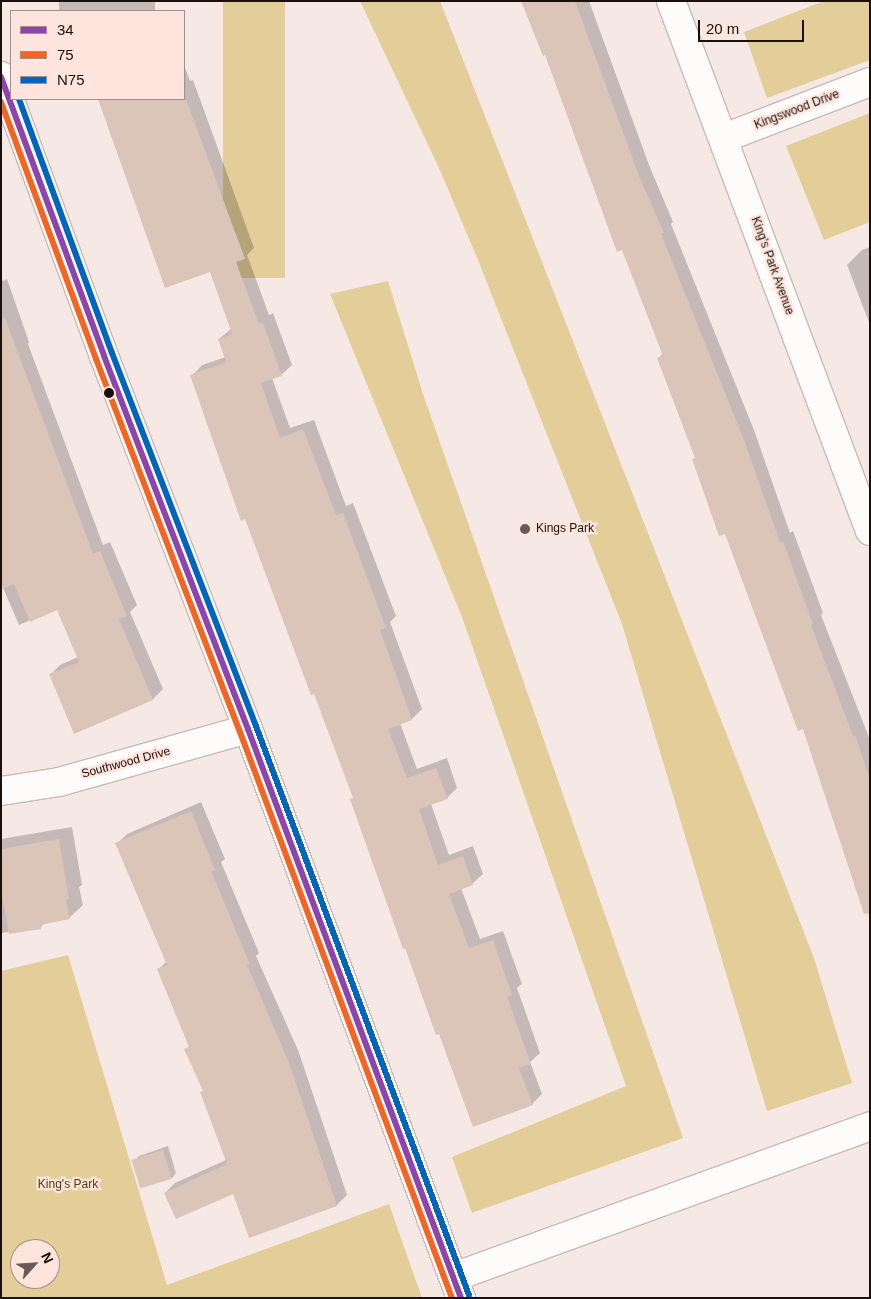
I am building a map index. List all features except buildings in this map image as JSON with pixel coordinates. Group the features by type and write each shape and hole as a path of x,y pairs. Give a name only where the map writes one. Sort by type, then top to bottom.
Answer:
{"street":[{"name":"King's Park Avenue","path":"672,1 869,527"},
{"path":"1,76 104,356 248,729 458,1288 626,1215 865,1127"},
{"name":"Kingswood Drive","path":"724,138 870,82"},
{"name":"Southwood Drive","path":"1,791 59,782 248,729"}],"green space":[{"path":"223,1 285,1 285,278 223,278"},
{"path":"360,1 440,1 814,958 852,1083 767,1111 622,624 478,260 439,168"},
{"path":"824,1 870,1 870,60 767,98 744,32"},
{"path":"870,113 870,222 824,240 786,146"},
{"path":"388,281 423,394 683,1138 472,1213 452,1157 626,1086 462,617 330,294"},
{"name":"King's Park","path":"68,955 167,1285 389,1204 422,1298 1,1298 1,971"}],"transit line":[{"name":"34","path":"1,77 104,356 248,729 461,1298"},
{"name":"N75","path":"19,100 112,353 256,726 469,1295"},
{"name":"75","path":"1,102 96,359 240,732 452,1298"}],"place":[{"name":"Kings Park","path":"525,529"}]}
